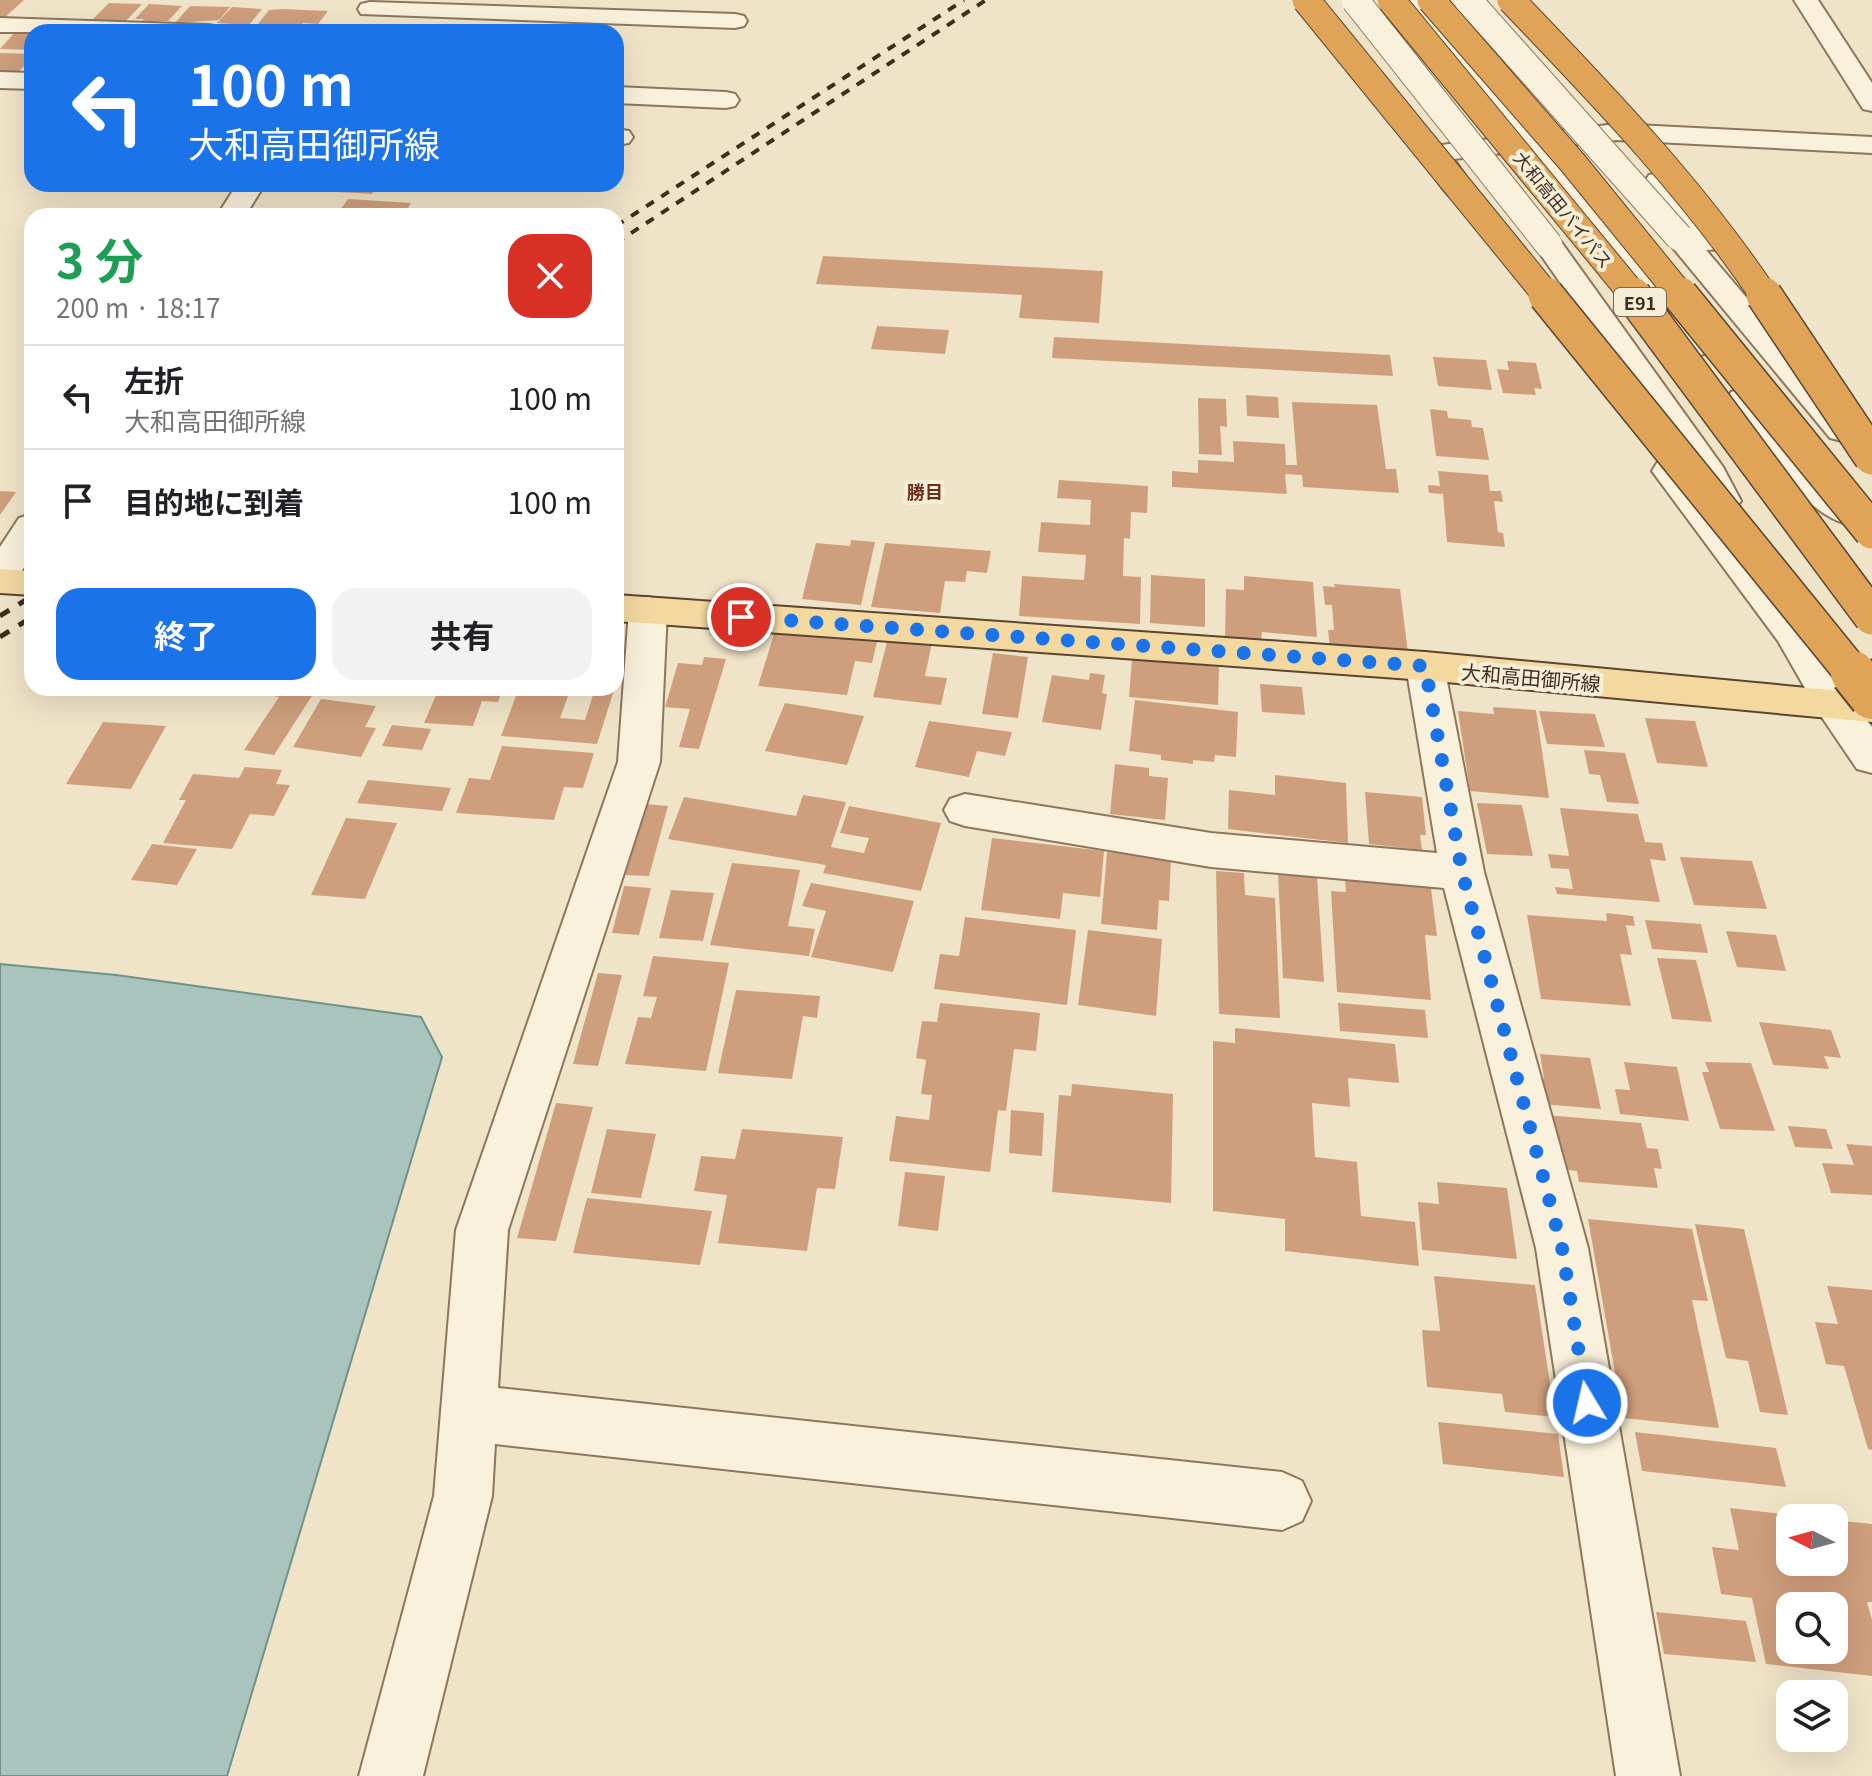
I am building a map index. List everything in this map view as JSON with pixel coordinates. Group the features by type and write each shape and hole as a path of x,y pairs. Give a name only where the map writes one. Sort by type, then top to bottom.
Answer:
{"highway":[{"path":"1306,0 1431,157 1780,578 1860,703"},
{"name":"大和高田バイパス","path":"1391,0 1536,173 1660,328 1872,617"},
{"name":"大和高田バイパス","path":"1431,0 1612,210 1872,531"},
{"path":"1511,0 1629,123 1728,241 1872,457"}],"main road":[{"path":"0,578 24,582"},
{"name":"大和高田御所線","path":"632,609 1425,666 1860,703"}],"street":[{"path":"1355,0 1549,245 1706,467 1788,631"},
{"path":"1412,0 1608,228 1805,477 1836,507 1872,520"},
{"path":"1468,0 1679,237 1872,467"},
{"path":"1806,0 1862,71 1872,103"},
{"path":"359,24 373,5 735,21"},
{"path":"0,25 24,26"},
{"path":"0,80 24,81"},
{"path":"624,95 726,100"},
{"path":"1872,145 1616,132 1443,152 1439,162 1788,631 1860,703 1872,758"},
{"path":"1659,181 1865,416 1872,420"},
{"path":"0,578 24,539"},
{"path":"391,1776 463,1496 482,1230 639,762 632,609"},
{"path":"1425,666 1462,872 1562,1248 1648,1776"},
{"path":"965,810 1211,850 1462,872"},
{"path":"469,1413 1282,1501"}],"water":[{"path":"0,964 116,975 421,1017 442,1057 227,1776 0,1776"}],"building":[{"path":"0,0 24,0 0,19"},
{"path":"109,3 142,4 124,23 90,22"},
{"path":"149,4 182,6 168,21 140,23 144,19 135,19"},
{"path":"190,6 230,7 219,20 175,23"},
{"path":"232,7 262,9 250,24 217,23"},
{"path":"269,10 328,11 318,24 258,24"},
{"path":"24,30 24,50 0,49 16,31"},
{"path":"0,53 24,54 24,66 18,72 0,71"},
{"path":"348,199 411,203 408,208 341,208"},
{"path":"823,256 1103,271 1099,323 1019,318 1022,295 816,284"},
{"path":"877,326 949,330 945,354 871,349"},
{"path":"1054,337 1390,355 1393,376 1052,358"},
{"path":"1433,357 1486,360 1492,390 1438,386"},
{"path":"1507,361 1536,363 1542,389 1534,388 1536,395 1503,393 1497,369 1509,370"},
{"path":"1246,395 1278,397 1279,418 1247,416"},
{"path":"1198,398 1226,399 1227,427 1220,426 1222,455 1199,454"},
{"path":"1292,402 1377,405 1386,469 1396,469 1399,493 1303,487 1302,475 1285,474 1287,494 1172,487 1172,471 1198,473 1198,460 1234,462 1233,441 1285,444 1286,465 1297,465"},
{"path":"1430,409 1447,411 1448,418 1471,420 1472,427 1483,428 1489,460 1436,456"},
{"path":"1438,471 1488,475 1490,491 1501,491 1503,502 1494,501 1498,532 1503,533 1505,547 1447,542 1443,494 1429,493 1428,485 1440,486"},
{"path":"1059,480 1148,486 1147,513 1131,512 1130,539 1124,538 1123,576 1141,577 1140,624 1019,616 1022,576 1084,580 1086,555 1038,552 1041,522 1090,525 1091,500 1057,498"},
{"path":"0,491 16,492 0,515"},
{"path":"851,540 875,542 861,605 802,599 816,543 850,546"},
{"path":"885,543 991,551 987,573 967,571 965,582 945,581 940,613 871,607"},
{"path":"1151,575 1205,579 1205,627 1150,623"},
{"path":"1244,576 1313,582 1317,637 1262,632 1261,641 1225,638 1226,589 1244,590"},
{"path":"1334,584 1400,589 1408,653 1330,647 1328,630 1334,630 1332,605 1325,605 1323,586 1335,587"},
{"path":"775,631 877,642 872,663 855,661 847,695 758,686"},
{"path":"888,638 932,643 925,676 947,678 941,705 873,697"},
{"path":"993,653 1028,657 1018,718 982,714"},
{"path":"704,657 726,659 699,749 679,747 690,709 665,707 678,663 702,665"},
{"path":"1132,659 1219,667 1218,705 1129,697"},
{"path":"1090,673 1105,675 1102,693 1107,694 1101,730 1042,722 1052,675 1089,680"},
{"path":"1260,684 1302,687 1305,715 1262,712"},
{"path":"273,696 312,696 274,755 244,750 279,697"},
{"path":"436,696 500,696 498,702 482,701 473,726 424,723"},
{"path":"516,696 568,696 560,718 585,720 593,696 612,696 597,744 501,736"},
{"path":"321,699 376,706 365,727 376,728 361,757 293,747"},
{"path":"1135,700 1238,712 1236,757 1215,755 1214,762 1193,760 1193,764 1161,760 1161,755 1129,751"},
{"path":"785,703 864,716 847,765 765,751"},
{"path":"1493,707 1536,710 1549,798 1470,791 1458,711 1494,714"},
{"path":"1539,711 1595,714 1605,747 1547,744"},
{"path":"1645,718 1695,721 1708,767 1657,763"},
{"path":"929,721 1012,732 1005,756 977,751 969,777 915,767"},
{"path":"103,722 166,726 131,789 66,784"},
{"path":"392,725 431,729 422,750 382,746"},
{"path":"502,746 594,753 583,788 564,787 554,820 456,813 469,778 490,780"},
{"path":"1584,750 1625,753 1639,804 1607,802 1600,775 1589,774"},
{"path":"1115,764 1149,768 1149,776 1168,778 1165,820 1110,814"},
{"path":"245,767 282,770 276,784 290,785 274,816 250,814 232,849 163,843 186,800 179,800 193,774 239,778"},
{"path":"1275,775 1346,783 1348,843 1228,829 1229,790 1275,795"},
{"path":"368,780 451,788 442,811 357,803"},
{"path":"1365,792 1422,797 1426,835 1420,835 1422,850 1369,844"},
{"path":"803,795 846,802 831,847 864,853 869,838 840,833 849,806 941,823 921,891 823,873 826,865 668,839 684,797 796,816"},
{"path":"1477,803 1522,805 1533,856 1487,854"},
{"path":"645,804 668,806 649,876 625,875"},
{"path":"1560,808 1638,814 1645,842 1662,843 1666,861 1650,859 1660,902 1557,894 1555,887 1573,889 1569,869 1551,868 1548,854 1569,856"},
{"path":"346,818 397,823 365,899 311,895"},
{"path":"992,838 1104,851 1100,897 1063,893 1060,919 981,910"},
{"path":"152,844 197,849 177,885 131,880"},
{"path":"1107,852 1171,859 1169,901 1159,900 1157,930 1101,924"},
{"path":"1680,857 1752,861 1767,909 1694,905"},
{"path":"732,863 800,870 788,926 815,929 809,956 710,945"},
{"path":"1216,871 1244,873 1245,895 1275,898 1280,1018 1219,1014"},
{"path":"1278,874 1317,877 1324,982 1283,978"},
{"path":"1345,880 1431,888 1437,936 1425,935 1431,1000 1337,992 1331,891 1346,892"},
{"path":"811,883 914,901 893,972 811,957 826,911 802,906"},
{"path":"624,886 651,888 639,935 612,933"},
{"path":"671,890 714,893 703,941 659,938"},
{"path":"1606,913 1633,916 1635,926 1626,925 1632,955 1620,954 1631,1006 1541,999 1527,915 1607,921"},
{"path":"965,917 1076,930 1067,1005 934,989 940,954 959,956"},
{"path":"1645,920 1701,924 1708,953 1652,949"},
{"path":"1088,930 1162,939 1156,1016 1078,1005"},
{"path":"1726,931 1776,935 1786,971 1737,967"},
{"path":"653,956 729,963 706,1071 625,1064 638,1017 651,1018 657,997 643,996"},
{"path":"1657,958 1696,960 1712,1022 1672,1019"},
{"path":"598,973 622,975 598,1066 573,1064"},
{"path":"736,990 820,996 817,1018 803,1016 792,1079 718,1073"},
{"path":"940,1003 1040,1013 1036,1051 1014,1049 1006,1111 998,1110 990,1172 889,1161 896,1116 929,1120 932,1095 921,1094 926,1060 916,1058 922,1021 937,1022"},
{"path":"1338,1003 1425,1010 1428,1038 1340,1031"},
{"path":"1759,1022 1831,1030 1841,1058 1824,1056 1829,1069 1773,1065"},
{"path":"1235,1028 1395,1044 1399,1083 1348,1078 1350,1107 1312,1103 1315,1157 1357,1162 1361,1216 1415,1222 1419,1266 1285,1251 1285,1219 1213,1211 1213,1041 1235,1043"},
{"path":"1540,1054 1590,1058 1601,1109 1530,1103 1525,1078 1544,1079"},
{"path":"1624,1062 1677,1067 1689,1121 1620,1114 1615,1089 1630,1090"},
{"path":"1705,1062 1751,1063 1775,1131 1720,1129 1702,1072 1709,1072"},
{"path":"1072,1084 1173,1094 1171,1203 1052,1192 1059,1095 1071,1096"},
{"path":"556,1103 593,1107 556,1241 517,1238"},
{"path":"1011,1110 1044,1113 1042,1156 1009,1153"},
{"path":"1545,1115 1641,1123 1647,1148 1658,1149 1662,1169 1654,1168 1658,1188 1579,1182 1577,1171 1554,1168"},
{"path":"1788,1126 1826,1129 1833,1149 1795,1147"},
{"path":"607,1129 656,1134 641,1198 591,1193"},
{"path":"742,1129 843,1137 835,1189 817,1188 807,1251 718,1243 727,1195 694,1191 701,1156 735,1159"},
{"path":"1846,1144 1872,1146 1872,1195 1831,1193 1822,1163 1854,1165"},
{"path":"905,1172 945,1176 938,1231 898,1226"},
{"path":"1437,1182 1507,1188 1517,1259 1422,1250 1418,1202 1439,1204"},
{"path":"587,1198 712,1211 700,1265 573,1253"},
{"path":"1588,1219 1692,1229 1708,1301 1692,1300 1719,1428 1623,1418"},
{"path":"1695,1224 1744,1229 1788,1415 1760,1412 1748,1361 1726,1358"},
{"path":"1434,1276 1535,1285 1555,1417 1505,1412 1502,1394 1427,1387 1422,1330 1440,1331"},
{"path":"1827,1286 1872,1290 1872,1450 1868,1449 1844,1366 1826,1364 1815,1322 1838,1324"},
{"path":"1438,1422 1558,1434 1564,1477 1443,1464"},
{"path":"1635,1432 1776,1448 1786,1487 1642,1471"},
{"path":"1730,1508 1776,1513 1776,1576 1848,1576 1848,1521 1872,1524 1872,1602 1867,1602 1872,1620 1872,1676 1766,1664 1752,1598 1721,1594 1712,1547 1739,1550"},
{"path":"1656,1612 1746,1621 1756,1662 1664,1654"}],"railway":[{"path":"624,221 964,0"},
{"path":"624,238 986,0"},
{"path":"0,616 24,601"},
{"path":"0,637 24,622"}],"district":[{"name":"勝目","path":"925,491"}],"route":[{"path":"741,617 1425,666 1462,872 1562,1248 1587,1403"}]}
